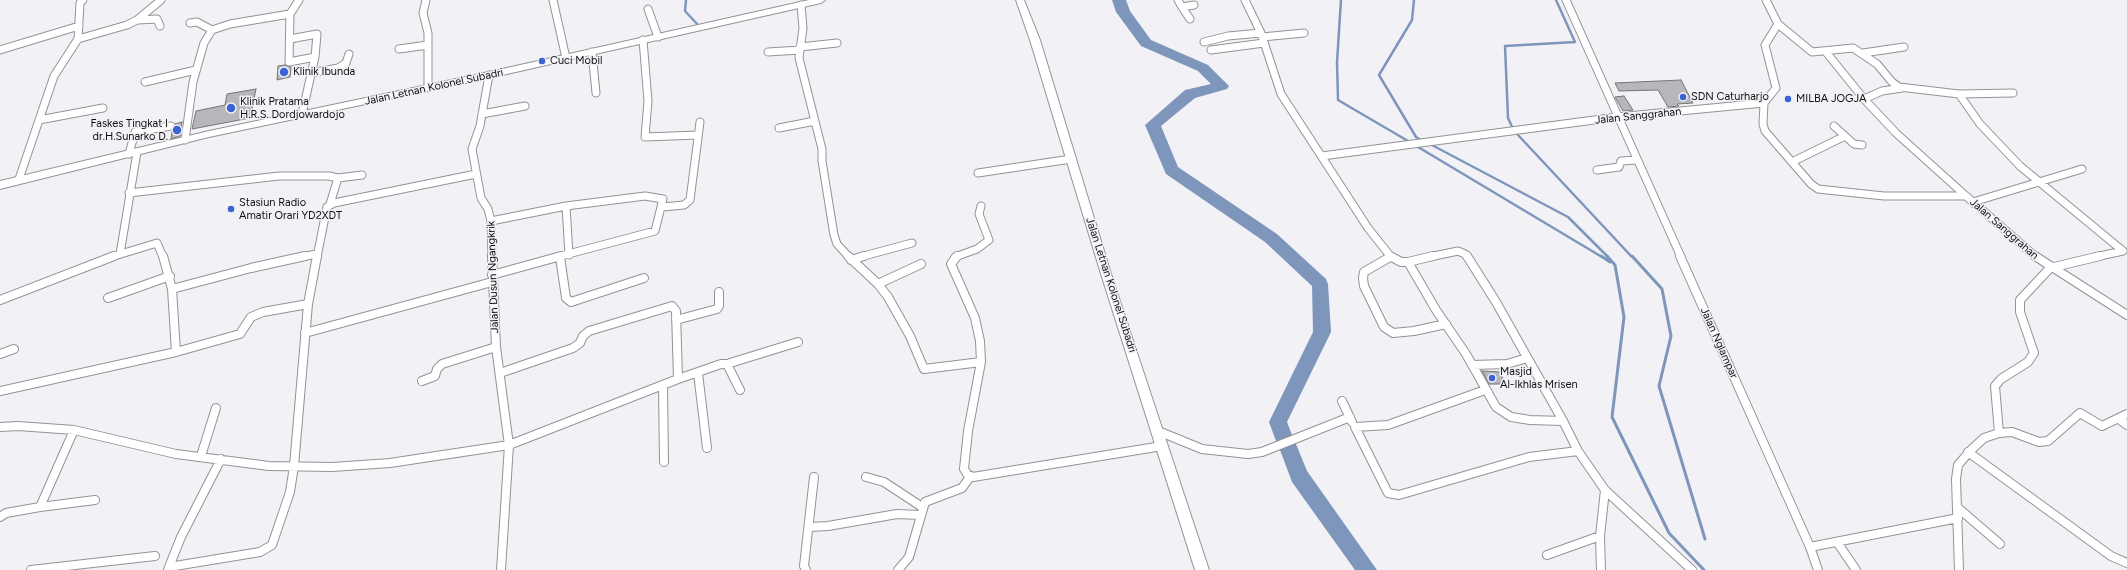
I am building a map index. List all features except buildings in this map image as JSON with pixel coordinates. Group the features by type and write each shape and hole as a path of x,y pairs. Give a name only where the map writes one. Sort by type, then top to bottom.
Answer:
{"main road":[{"name":"Jalan Letnan Kolonel Subadri","path":"0,185 19,179 185,140 489,75 821,0"},
{"name":"Jalan Letnan Kolonel Subadri","path":"1020,0 1035,40 1106,274 1202,570"}],"street":[{"path":"19,179 54,76 78,38 80,3 83,0"},
{"path":"137,20 161,0"},
{"path":"298,0 290,14 289,62 315,57"},
{"path":"426,0 423,13 428,33 428,88"},
{"path":"554,0 566,58"},
{"path":"1178,0 1190,19"},
{"path":"1245,0 1262,38 1281,94 1368,228 1390,257 1401,262 1408,262 1458,251 1465,254 1496,302 1564,421 1578,451 1605,490 1692,570"},
{"name":"Jalan Nglampar","path":"1566,0 1810,547 1818,570"},
{"path":"1766,0 1778,24 1807,50 1818,53 1853,48 1877,64 1892,82 1903,88"},
{"path":"801,4 803,28 799,58 822,149 822,161 834,235 837,244 851,260 878,284 899,315 924,369 981,362"},
{"path":"1182,7 1194,5"},
{"path":"648,10 658,36"},
{"path":"185,140 196,70 204,43 212,30 230,24 290,14"},
{"path":"78,38 137,20 157,19 160,26"},
{"path":"190,23 198,22 212,30"},
{"path":"1764,103 1776,88 1765,51 1765,45 1778,24"},
{"path":"0,50 79,26"},
{"path":"1211,50 1262,38 1304,33"},
{"path":"290,39 317,34 315,57 302,114"},
{"path":"1204,42 1228,36 1262,38"},
{"path":"643,40 648,101 645,138 698,135"},
{"path":"768,52 837,43"},
{"path":"399,49 428,45"},
{"path":"1862,53 1904,47"},
{"path":"592,52 596,93"},
{"path":"1826,52 1864,99 1896,133 1966,196"},
{"path":"311,73 338,68 346,63 349,54"},
{"path":"144,82 196,70"},
{"name":"Jalan Dusun Ngangkrik","path":"489,75 482,114 472,148 481,198 488,209 491,221 492,279 496,347 508,440 501,570"},
{"path":"1864,99 1882,91 1903,88 1959,94 2013,93"},
{"path":"1959,94 1980,124 2020,166 2125,251"},
{"name":"Jalan Sanggrahan","path":"1322,156 1545,128 1617,117 1764,103 1763,124 1766,131 1811,184 1825,191 1884,196 1966,196 2050,268 2085,287 2127,315"},
{"path":"482,114 525,106"},
{"path":"39,120 103,108"},
{"path":"779,128 815,121"},
{"path":"662,207 684,205 690,200 700,122"},
{"path":"120,254 129,193 135,132 171,126"},
{"path":"1834,126 1854,144 1862,145"},
{"path":"1792,162 1845,136"},
{"path":"978,173 1071,159"},
{"path":"1597,170 1619,167 1621,161 1637,160"},
{"path":"1973,202 2082,169"},
{"path":"330,204 476,174"},
{"path":"129,193 279,176 329,176 338,178 362,175"},
{"path":"221,459 180,537 169,569 260,552 269,548 290,492 294,466 308,304 327,207 330,204 338,178"},
{"path":"305,332 492,279 560,257 655,231 658,227 663,199 645,196 566,206 491,221"},
{"path":"566,206 569,255"},
{"path":"970,477 964,469 968,431 981,362 980,341 975,318 951,264 955,257 976,249 989,240 979,214 981,206"},
{"path":"0,300 120,254 157,243 159,244 170,276 176,352"},
{"path":"851,260 912,243"},
{"path":"1999,433 1995,386 2001,379 2028,362 2034,353 2032,342 2022,318 2020,300 2050,268 2125,251"},
{"path":"172,288 252,268 317,254"},
{"path":"560,257 566,298 571,302 644,278"},
{"path":"1390,257 1364,272 1363,278 1364,286 1384,326 1389,332 1414,331 1446,324"},
{"path":"1408,262 1472,365 1484,390 1496,406 1511,417 1530,420 1564,421"},
{"path":"878,284 921,264"},
{"path":"108,298 170,276"},
{"path":"676,320 717,309 719,306 719,292"},
{"path":"0,391 176,352 240,334 251,317 263,312 308,304"},
{"path":"500,373 573,348 580,343 583,336 589,331 672,306 676,311 678,380"},
{"path":"728,366 798,342"},
{"path":"422,381 435,376 437,369 442,364 496,347"},
{"path":"0,354 14,349"},
{"path":"0,427 18,426 74,430 155,450 269,466 332,467 390,463 508,440 663,386 721,364 728,366 784,353"},
{"path":"1472,365 1507,364 1527,358"},
{"path":"728,366 740,390"},
{"path":"698,373 707,448"},
{"path":"663,386 664,462"},
{"path":"1355,427 1388,425 1484,390"},
{"path":"1342,401 1384,487 1392,495 1529,457 1578,451"},
{"path":"201,456 216,408"},
{"path":"1959,570 1956,480 1958,465 1968,452 1984,438 1999,433 2012,432 2044,443 2077,414 2083,413 2102,426 2107,425 2127,414"},
{"path":"1158,432 1202,449 1248,454 1262,452 1311,431 1350,417"},
{"path":"2119,419 2127,425"},
{"path":"40,506 74,430"},
{"path":"898,570 910,557 921,511 926,502 962,488 970,477 1162,446"},
{"path":"1968,452 2111,556 2127,563"},
{"path":"806,570 804,566 814,477"},
{"path":"866,477 884,482 921,511"},
{"path":"1600,570 1600,536 1605,490"},
{"path":"1,516 6,512 40,506 95,500"},
{"path":"1957,507 2000,544"},
{"path":"809,527 828,526 921,511"},
{"path":"1810,547 1958,518"},
{"path":"1547,555 1600,536"},
{"path":"1837,542 1856,570"},
{"path":"31,570 105,566 155,556"}],"waterway":[{"path":"686,0 685,11 698,25"},
{"path":"1119,0 1123,12 1146,43 1203,68 1222,86 1190,94 1153,125 1172,170 1271,238 1320,284 1322,332 1278,422 1283,435"},
{"path":"1341,0 1337,62 1338,100 1408,141"},
{"path":"1414,0 1412,20 1379,75 1416,137 1423,141"},
{"path":"1513,129 1508,118 1505,46 1575,42 1556,0"},
{"path":"1518,135 1632,257"},
{"path":"1428,143 1568,217 1607,256"},
{"path":"1418,147 1602,257"},
{"path":"1601,256 1610,262"},
{"path":"1607,256 1615,265 1624,317 1612,417 1669,533 1704,570"},
{"path":"1632,256 1662,289 1671,336 1659,386 1705,539"},
{"path":"1289,450 1299,476 1367,570"}],"place":[{"name":"Cuci Mobil","path":"542,61"},
{"name":"Klinik Ibunda","path":"284,72"},
{"name":"SDN Caturharjo","path":"1683,97"},
{"name":"MILBA JOGJA","path":"1788,99"},
{"name":"Klinik Pratama H.R.S. Dordjowardojo","path":"231,108"},
{"name":"Faskes Tingkat I dr.H.Sunarko D.","path":"177,130"},
{"name":"Stasiun Radio Amatir Orari YD2XDT","path":"231,209"},
{"name":"Masjid Al-Ikhlas Mrisen","path":"1492,378"}]}
